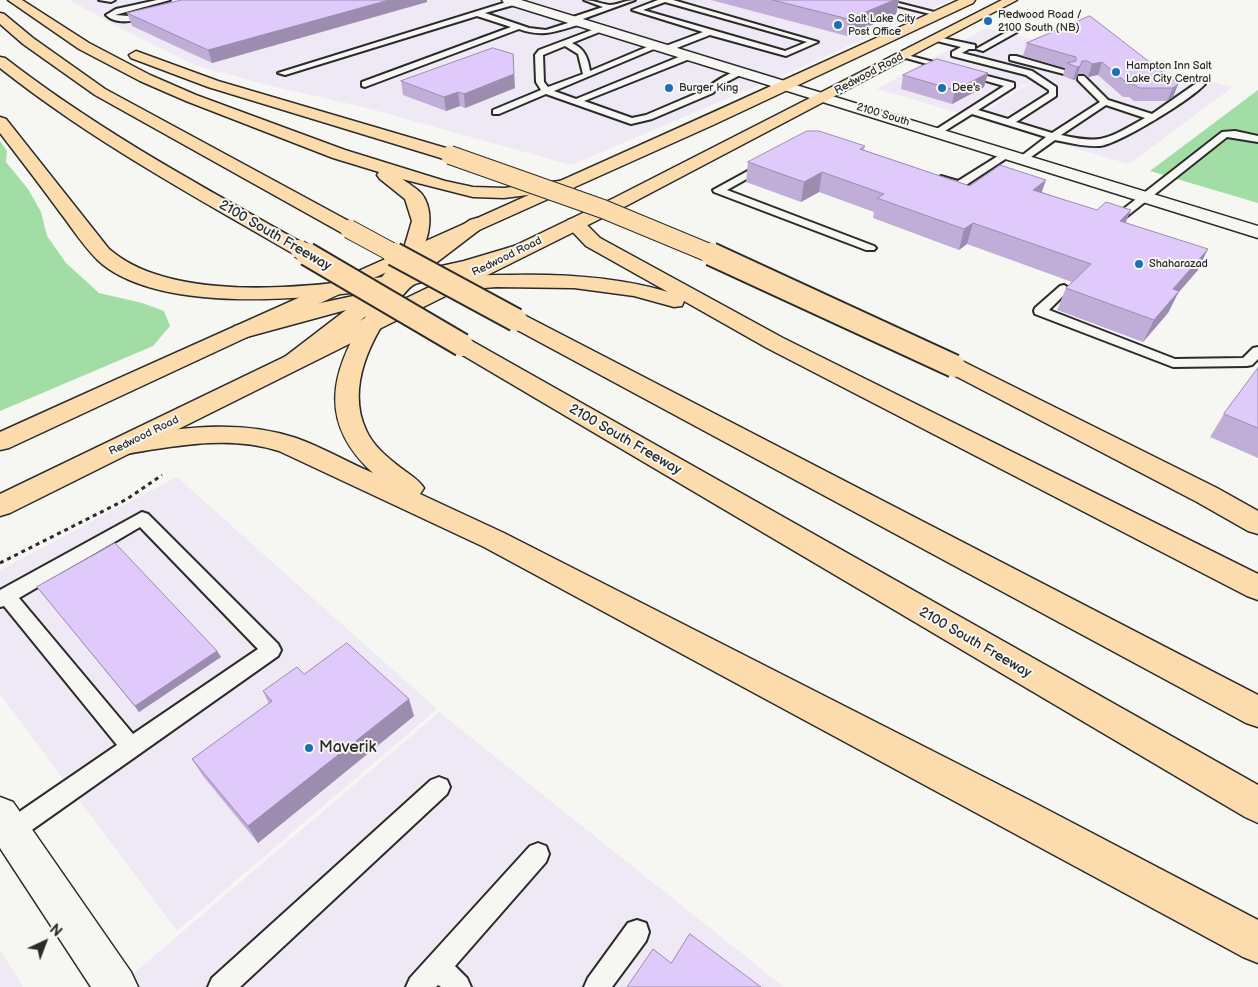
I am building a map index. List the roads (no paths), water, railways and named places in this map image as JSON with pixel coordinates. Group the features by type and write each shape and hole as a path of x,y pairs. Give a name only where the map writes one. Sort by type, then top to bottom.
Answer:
{"main road":[{"path":"14,0 84,46 168,89 339,154 441,185 473,192 504,192 567,185"},
{"path":"21,0 36,16"},
{"name":"Redwood Road","path":"0,442 412,253 786,86 969,0"},
{"name":"Redwood Road","path":"0,506 290,364 373,310 452,284 522,250 1011,0"},
{"path":"0,17 28,41 100,92 516,320 1258,712"},
{"path":"121,48 179,72 450,155 534,184 652,229 796,290 954,366 1258,524"},
{"name":"2100 South Freeway","path":"0,61 60,107 129,151 462,346 1258,805"},
{"path":"0,122 97,248 128,272 158,284 213,292 263,293 397,285 552,280 617,286 683,304 775,343"},
{"path":"339,154 397,181 410,191 417,200 422,213 419,237 397,285"},
{"path":"477,224 441,249 397,285 373,310 350,371 347,410 352,428 364,448 378,465 426,499 494,540"},
{"path":"575,224 593,242 775,343 1258,588"},
{"path":"397,285 522,250"},
{"path":"243,330 306,313 373,310"},
{"path":"125,445 226,433 256,435 274,440 494,540 1258,942"}],"street":[{"name":"2100 South","path":"511,1 1258,232"},
{"path":"6,823 116,987"}],"lane":[{"path":"103,0 112,0"},
{"path":"160,11 122,19 116,19 110,15 119,11 166,0"},
{"path":"588,0 610,6"},
{"path":"477,13 518,27 546,32 610,6 631,0"},
{"path":"496,112 661,47 710,32 786,54 814,42 665,0 636,10 710,32"},
{"path":"878,0 938,14"},
{"path":"282,73 511,1"},
{"path":"365,84 518,27"},
{"path":"603,29 542,52 538,56 540,82 546,91 631,121 649,117 710,91 716,84 742,72"},
{"path":"936,38 985,50 1013,32"},
{"path":"564,44 575,47 582,54 587,75"},
{"path":"968,46 954,54 1030,73 1053,89 1052,94 1010,122"},
{"path":"575,102 689,56"},
{"path":"903,56 1011,85"},
{"path":"1007,56 1067,72"},
{"path":"937,132 1043,65"},
{"path":"1080,78 1105,102 1153,117"},
{"path":"970,110 1055,136 1085,143 1105,142 1153,117 1201,84"},
{"path":"1024,159 1105,102"},
{"path":"1112,223 1143,196 1225,134 1235,134 1258,140"},
{"path":"932,176 959,185 1006,154"},
{"path":"776,159 718,190 870,248"},
{"path":"1064,289 1040,311 1173,362 1247,362 1258,351"},
{"path":"6,823 132,747 271,650 142,518 3,597 132,747"},
{"path":"220,987 439,787"},
{"path":"419,987 538,854"},
{"path":"597,987 637,932"},
{"path":"438,966 458,987"}],"place":[{"name":"Redwood Road / 2100 South (NB)","path":"988,21"},
{"name":"Salt Lake City Post Office","path":"838,25"},
{"name":"Hampton Inn Salt Lake City Central","path":"1116,72"},
{"name":"Burger King","path":"669,88"},
{"name":"Dee's","path":"942,88"},
{"name":"Shaharazad","path":"1139,264"},
{"name":"Maverik","path":"309,748"}]}
